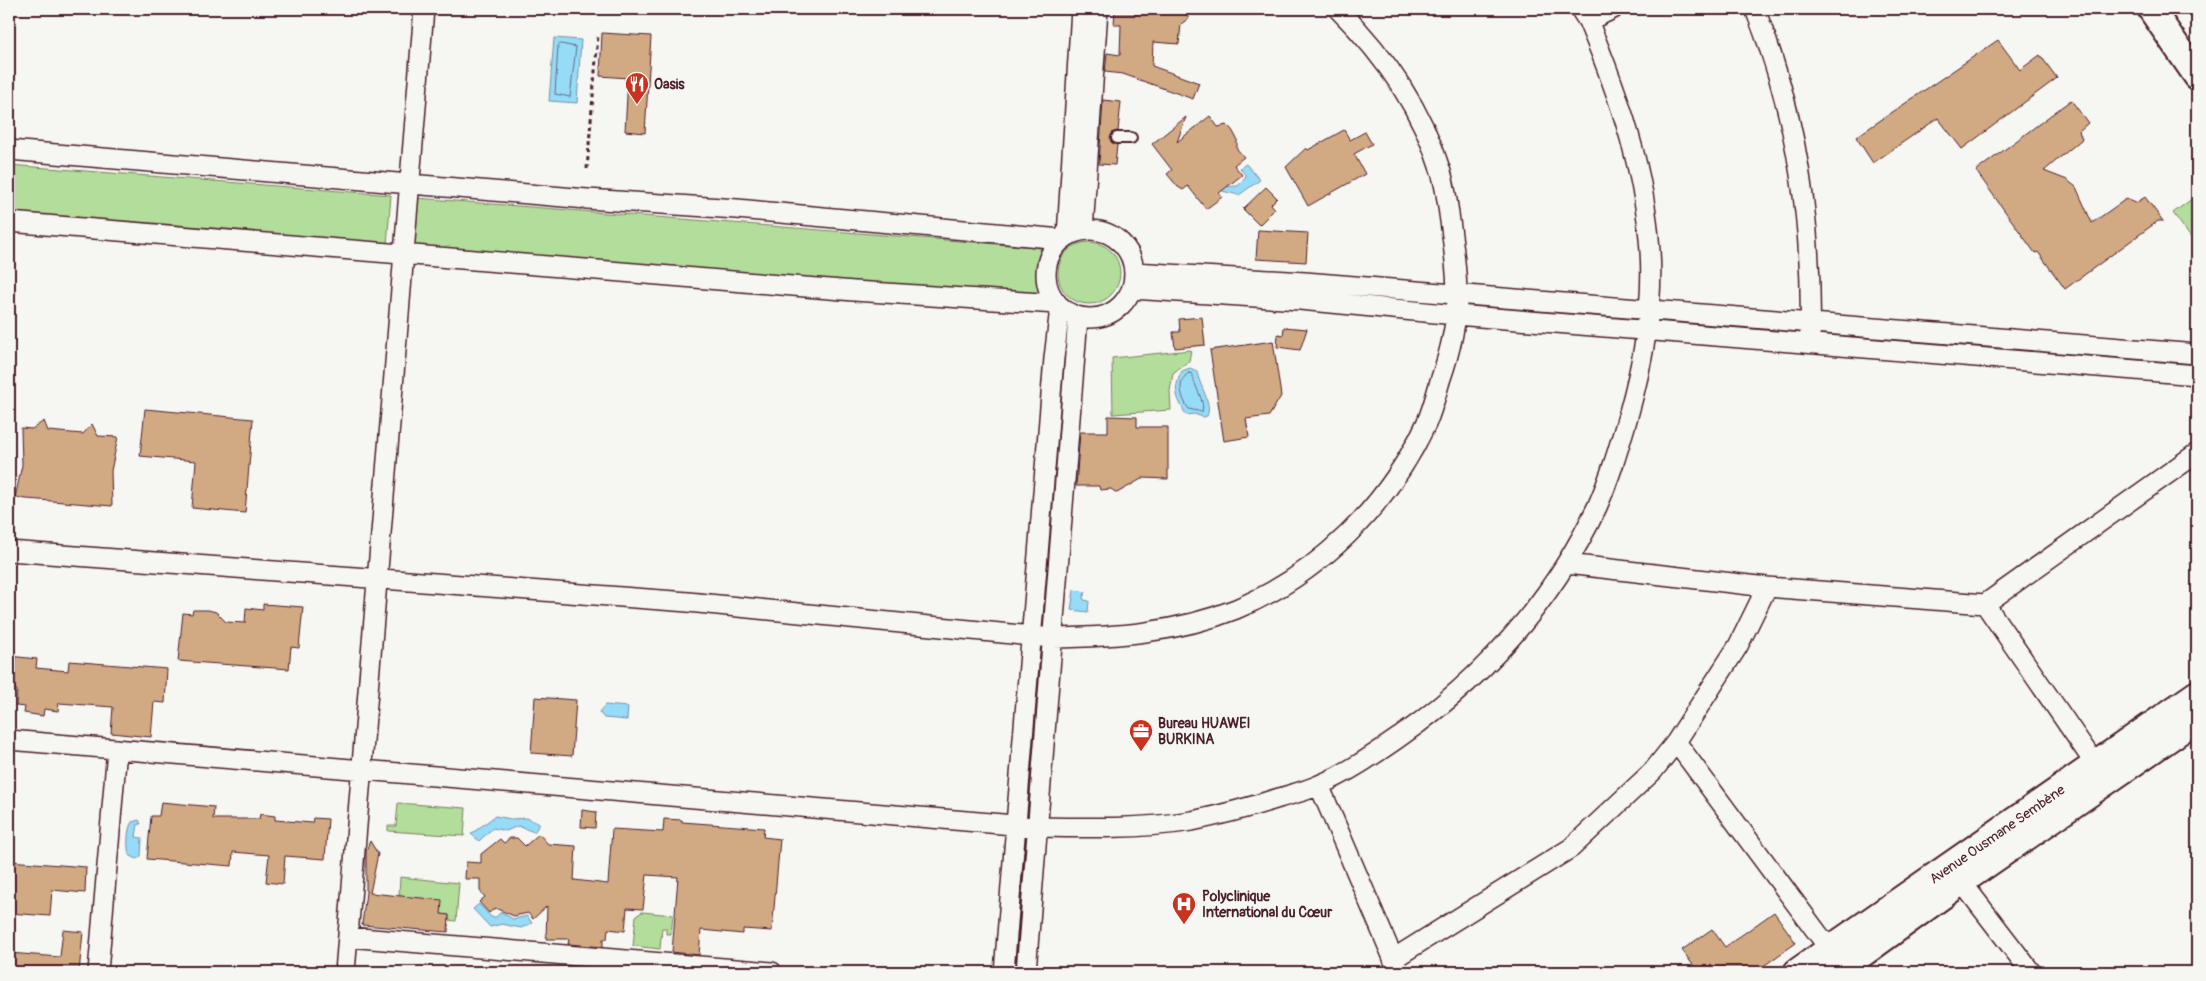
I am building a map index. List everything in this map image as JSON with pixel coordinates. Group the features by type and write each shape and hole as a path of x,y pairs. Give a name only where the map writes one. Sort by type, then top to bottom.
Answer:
{"main road":[{"path":"2151,9 2197,76"},
{"name":"Avenue Ousmane Sembène","path":"1797,972 1839,965 1956,874 2101,773 2197,694"},
{"name":"Avenue Ousmane Sembène","path":"2101,773 2197,719"}],"street":[{"path":"345,972 424,9"},
{"path":"1071,235 1081,9"},
{"path":"9,150 586,199 1071,235 1104,232 1120,241 1130,255 1133,281 1124,303 1111,313 1095,318 1078,317 1059,306 1051,296 1046,281 1046,266 1051,251 1071,235 1092,136 1098,9"},
{"path":"9,551 688,602 1052,638 1109,637 1177,627 1236,609 1279,587 1314,564 1365,516 1404,466 1427,423 1446,364 1456,315 1457,296 1453,237 1440,170 1420,118 1394,72 1360,31 1338,9"},
{"path":"9,740 1037,827 1141,827 1193,820 1260,804 1319,786 1372,757 1434,713 1475,677 1524,624 1567,564 1598,505 1616,457 1638,380 1649,311 1650,252 1642,186 1623,109 1584,15 1613,9"},
{"path":"1755,9 1770,47 1797,154 1806,227 1809,343"},
{"path":"9,222 1059,306"},
{"path":"1133,281 1305,282 1457,296 2197,354"},
{"path":"1133,281 1456,315 2197,375"},
{"path":"1004,972 1059,306"},
{"path":"1026,972 1078,317"},
{"path":"1567,564 1767,587 1985,604 2197,452"},
{"path":"1319,786 1396,966 1570,848 1653,771 1676,742 1738,646 1767,587"},
{"path":"1985,604 2101,773"},
{"path":"1676,742 1839,965"},
{"path":"98,972 117,749"},
{"path":"1956,874 2031,972"},
{"path":"348,937 772,972"}],"lane":[{"path":"1117,138 1131,138"}],"path":[{"path":"587,169 598,35"}],"green space":[{"path":"9,165 391,195 387,245 9,214"},
{"path":"2197,195 2197,246 2173,213"},
{"path":"417,198 1034,247 1040,248 1038,300 412,251"},
{"path":"1089,242 1101,244 1111,251 1118,261 1120,273 1118,285 1111,295 1101,302 1089,304 1077,302 1067,295 1060,285 1058,273 1060,261 1067,251 1077,244"},
{"path":"1191,350 1189,361 1173,373 1170,391 1171,410 1113,414 1112,358"},
{"path":"398,803 466,808 464,836 388,831 388,826 396,826"},
{"path":"400,877 459,883 456,921 449,920 449,915 441,914 404,897 404,895 399,895"},
{"path":"642,912 673,915 671,934 666,934 666,928 662,928 660,949 633,946 636,916"}],"water":[{"path":"554,38 581,40 577,103 549,101"},
{"path":"1246,164 1260,180 1239,195 1222,191 1219,187 1238,186 1246,176 1240,168"},
{"path":"1190,368 1197,371 1207,400 1207,416 1186,415 1178,398 1176,389 1179,378 1182,371"},
{"path":"1074,590 1086,592 1083,597 1084,600 1089,601 1088,612 1071,610"},
{"path":"605,705 628,707 627,720 604,718 599,712"},
{"path":"495,816 511,819 527,818 540,824 534,832 518,826 506,831 493,828 479,841 471,834"},
{"path":"139,820 141,824 138,824 136,837 142,838 141,856 137,859 129,855 128,838 132,822"},
{"path":"479,904 491,917 496,917 501,912 513,919 527,916 532,923 521,928 502,924 490,927 473,909"}],"building":[{"path":"1115,9 1181,9 1189,18 1181,24 1179,44 1153,42 1152,66 1199,83 1193,99 1123,74 1105,72 1107,53 1120,55 1121,25 1114,25"},
{"name":"Oasis","path":"602,33 651,36 645,133 625,131 628,78 600,76"},
{"path":"1998,40 2020,70 2040,55 2057,78 1962,149 1938,118 1873,163 1856,137"},
{"path":"1103,100 1121,102 1118,131 1113,132 1110,138 1111,142 1117,145 1115,165 1099,164"},
{"path":"2071,100 2088,123 2079,131 2082,139 2044,171 2067,180 2076,187 2092,223 2126,199 2136,203 2145,197 2163,221 2158,221 2065,289 2038,252 2035,253 1976,171"},
{"path":"1210,116 1218,127 1227,125 1232,130 1237,139 1237,149 1244,157 1234,165 1242,175 1219,193 1222,197 1206,209 1188,186 1183,190 1167,174 1172,170 1152,144 1186,117 1177,142"},
{"path":"1344,130 1350,140 1365,132 1372,144 1354,154 1365,174 1308,206 1286,167 1306,148 1308,150"},
{"path":"1266,187 1277,198 1271,204 1275,209 1259,225 1243,209"},
{"path":"1258,230 1308,233 1306,262 1256,259"},
{"path":"1202,317 1205,345 1175,348 1173,332 1180,332 1179,319"},
{"path":"1284,327 1307,329 1300,350 1277,347 1278,334 1283,335"},
{"path":"1273,341 1281,396 1269,416 1246,419 1249,437 1224,441 1210,350"},
{"path":"145,409 253,419 245,513 192,508 196,461 140,456"},
{"path":"1108,416 1137,417 1137,427 1168,427 1168,479 1143,478 1117,493 1111,489 1100,490 1099,486 1076,486 1080,432 1108,432"},
{"path":"44,421 48,431 83,434 92,424 98,436 118,437 111,471 112,506 15,498 22,465 21,428 32,429"},
{"path":"263,604 303,607 299,648 291,647 289,669 178,661 183,613 192,614 193,610 208,610 216,612 226,622 245,623 246,608 263,610"},
{"path":"9,656 37,659 36,668 68,671 69,661 167,669 165,703 154,702 151,737 111,733 113,707 59,703 58,711 44,709 43,716 24,713 25,707 16,706 17,690 9,689"},
{"path":"535,697 576,700 572,756 531,753"},
{"path":"161,802 214,807 213,819 259,819 260,814 275,816 275,820 312,823 313,818 328,819 325,859 285,856 283,884 266,882 269,855 233,852 232,866 147,859 151,816 159,816"},
{"path":"582,810 596,812 595,828 581,827"},
{"path":"664,819 764,828 763,837 780,839 772,931 743,929 743,934 701,930 699,955 672,952 678,877 647,875 643,909 627,908 625,931 608,929 607,939 603,939 603,947 568,944 569,939 546,939 547,906 533,919 528,913 514,916 495,908 489,913 479,902 485,897 480,891 480,879 465,879 466,862 481,863 481,854 500,839 504,843 510,838 517,838 525,846 539,834 548,844 576,846 574,880 608,884 612,829 663,832"},
{"path":"370,841 378,854 370,893 442,900 441,914 449,915 448,932 362,925 366,892 366,851"},
{"path":"9,861 86,867 85,893 52,890 50,916 9,913"},
{"path":"1774,912 1796,943 1755,972 1698,972 1682,950 1712,929 1725,947"},
{"path":"63,930 83,932 79,972 9,972 9,953 60,957"}],"place":[{"name":"Oasis","path":"637,105"},
{"name":"Bureau HUAWEI BURKINA","path":"1141,752"},
{"name":"Polyclinique International du Cœur","path":"1184,925"}]}
